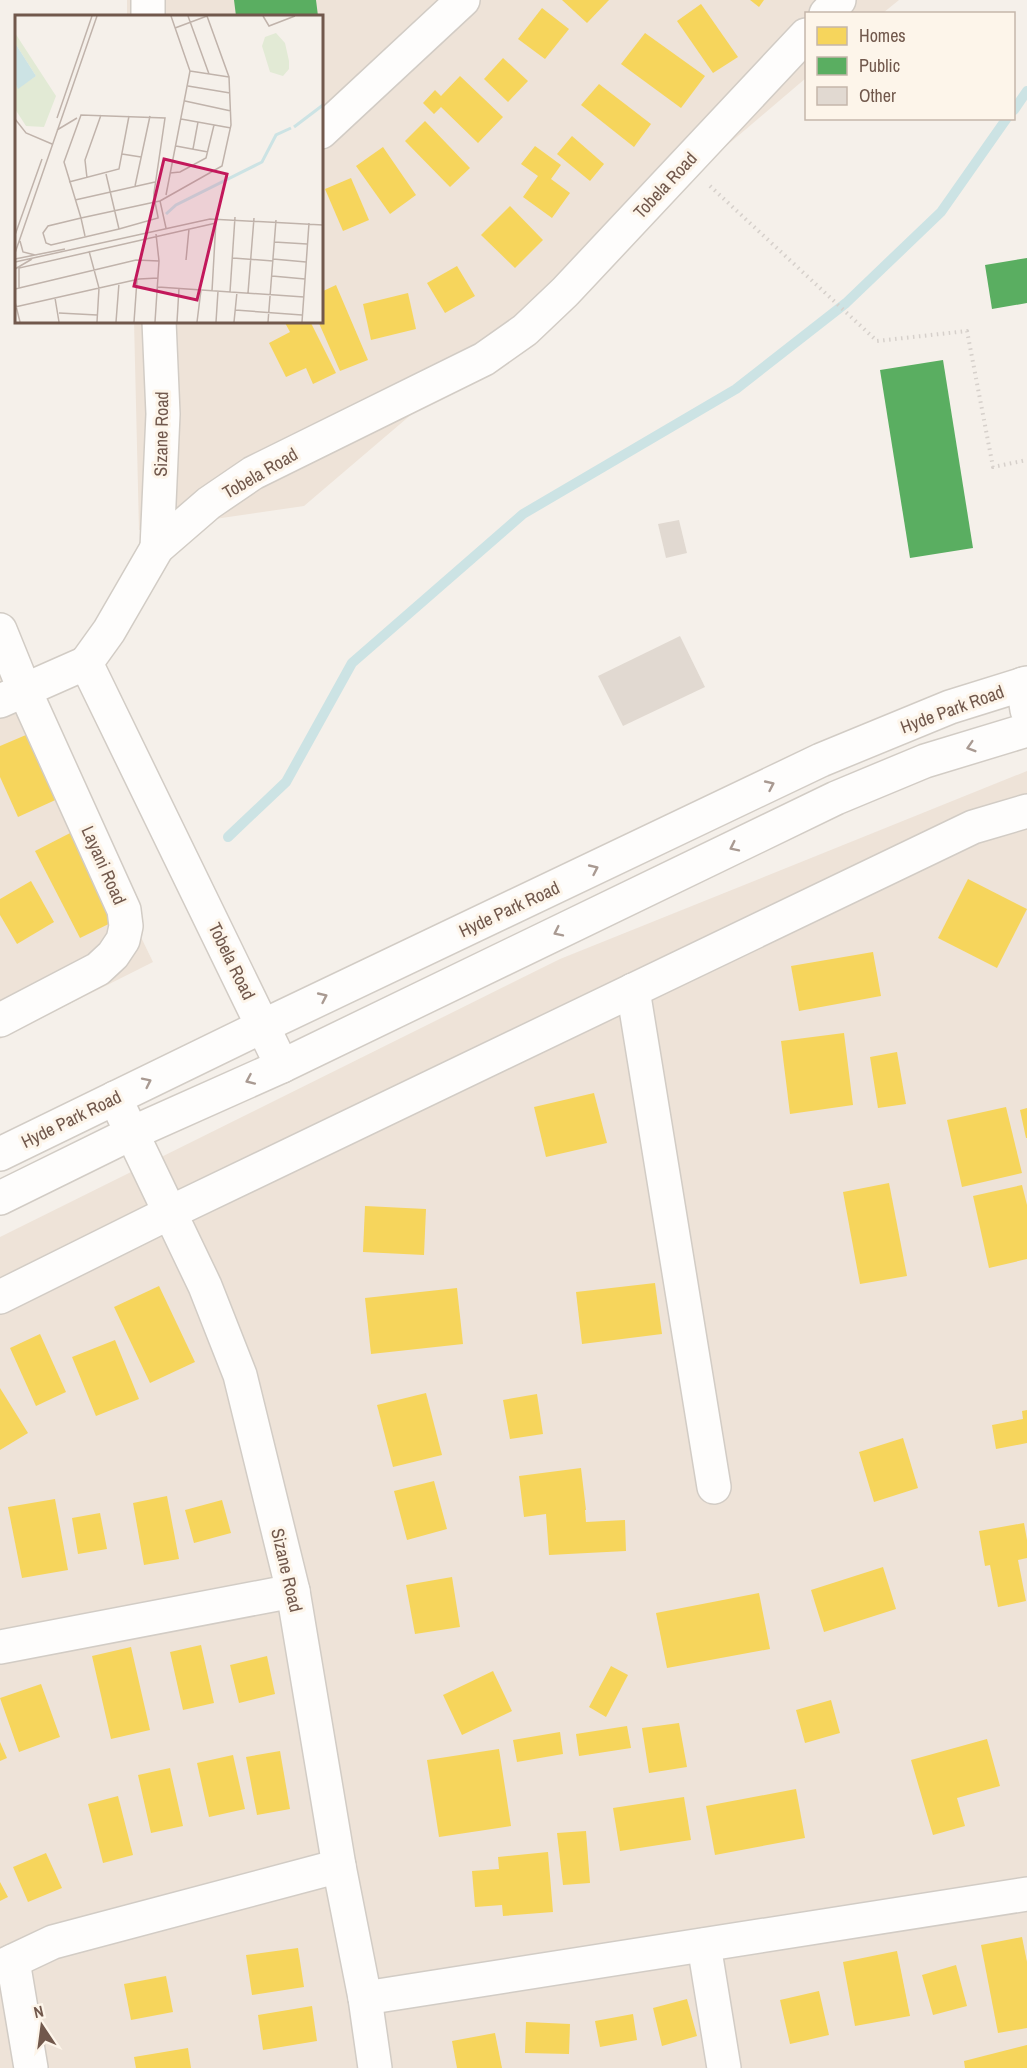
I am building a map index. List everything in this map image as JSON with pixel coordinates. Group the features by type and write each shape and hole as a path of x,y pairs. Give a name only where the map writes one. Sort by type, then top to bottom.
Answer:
{"street":[{"path":"322,131 463,0"},
{"path":"828,12 839,0"},
{"name":"Tobela Road","path":"282,1066 86,663 109,631 157,548 209,503 253,473 484,359 525,330 565,292 805,37"},
{"name":"Sizane Road","path":"157,548 163,414 159,322"},
{"name":"Layani Road","path":"0,630 12,695 124,910 126,926 123,940 113,955 98,969 0,1020"},
{"path":"12,695 86,663"},
{"name":"Hyde Park Road","path":"0,1154 821,760 950,707 1026,692"},
{"path":"0,1198 132,1133 282,1066 836,798 925,761 1027,730"},
{"path":"0,1297 169,1213 973,827 1027,811"},
{"path":"633,990 714,1487"},
{"name":"Sizane Road","path":"115,1098 205,1286 240,1375 293,1591 339,1866 365,1998 375,2068"},
{"path":"0,1647 293,1591"},
{"path":"31,2068 7,1964 53,1942 339,1866"},
{"path":"365,1998 1027,1894"},
{"path":"704,1945 724,2068"}],"path":[{"path":"686,163 877,341 967,331 993,466 1027,460"}],"shaded area":[{"path":"127,0 899,0 884,12 805,12 805,79 304,506 139,530 134,322 322,322 322,15 127,15"},
{"path":"0,646 153,962 0,1039"},
{"path":"1027,771 1027,2068 0,2068 0,1237 560,959"}],"building: Homes":[{"path":"562,0 609,0 587,23"},
{"path":"750,0 764,0 759,7"},
{"path":"701,4 738,57 713,73 677,21"},
{"path":"542,8 569,29 545,59 518,39"},
{"path":"645,33 705,76 681,108 621,64"},
{"path":"503,58 528,81 508,102 484,79"},
{"path":"460,76 503,117 478,143 441,107 434,114 423,103 435,90 441,96"},
{"path":"599,84 651,124 634,147 581,105"},
{"path":"425,121 470,168 450,187 405,141"},
{"path":"572,136 604,164 590,181 557,154"},
{"path":"535,146 561,165 551,179 570,193 552,218 523,197 538,176 521,164"},
{"path":"383,147 416,195 390,214 356,166"},
{"path":"351,178 369,220 343,231 325,189"},
{"path":"510,206 543,240 515,268 481,235"},
{"path":"457,266 475,296 445,313 427,283"},
{"path":"336,285 368,360 340,371 318,322 322,322 322,292"},
{"path":"408,293 416,329 371,340 363,304"},
{"path":"285,322 310,322 336,373 313,384 306,368 286,377 269,343 290,332"},
{"path":"33,732 62,797 18,817 0,777 0,746"},
{"path":"78,829 123,917 80,938 35,851"},
{"path":"968,879 1027,909 997,968 938,938"},
{"path":"31,881 54,922 17,944 0,915 0,899"},
{"path":"873,952 881,996 799,1011 791,966"},
{"path":"844,1033 853,1105 790,1114 781,1041"},
{"path":"897,1052 906,1104 878,1108 870,1057"},
{"path":"594,1093 607,1143 546,1157 534,1107"},
{"path":"1006,1107 1022,1173 962,1187 947,1120"},
{"path":"1027,1108 1027,1138 1026,1138 1020,1110"},
{"path":"889,1183 907,1276 860,1284 843,1192"},
{"path":"1022,1185 1027,1205 1027,1259 989,1268 973,1196"},
{"path":"365,1206 426,1209 424,1255 363,1252"},
{"path":"655,1283 662,1334 582,1344 576,1292"},
{"path":"159,1286 195,1362 150,1383 114,1307"},
{"path":"457,1288 463,1344 371,1354 365,1298"},
{"path":"40,1334 66,1392 36,1406 10,1348"},
{"path":"115,1340 139,1399 96,1416 72,1357"},
{"path":"0,1388 28,1433 0,1450"},
{"path":"426,1393 442,1455 393,1467 377,1405"},
{"path":"537,1394 543,1434 510,1439 503,1400"},
{"path":"1027,1410 1027,1443 996,1449 992,1425 1023,1419 1022,1411"},
{"path":"903,1438 918,1488 874,1502 859,1452"},
{"path":"581,1468 586,1522 625,1520 626,1551 549,1555 546,1514 524,1517 519,1476"},
{"path":"434,1481 447,1529 407,1540 394,1491"},
{"path":"167,1496 179,1559 144,1565 133,1503"},
{"path":"55,1499 68,1570 22,1578 8,1507"},
{"path":"222,1500 231,1533 194,1543 185,1510"},
{"path":"100,1513 107,1549 78,1554 72,1518"},
{"path":"1024,1523 1027,1558 1018,1560 1026,1601 998,1607 990,1565 985,1566 979,1531"},
{"path":"883,1567 896,1609 824,1632 811,1590"},
{"path":"452,1577 460,1627 415,1634 406,1585"},
{"path":"759,1593 770,1649 667,1668 656,1613"},
{"path":"201,1645 214,1703 183,1710 170,1652"},
{"path":"131,1647 150,1730 111,1739 92,1656"},
{"path":"267,1656 275,1694 239,1703 230,1665"},
{"path":"611,1666 628,1675 606,1717 589,1707"},
{"path":"493,1671 512,1711 462,1735 443,1695"},
{"path":"41,1684 60,1737 19,1752 0,1698"},
{"path":"831,1700 840,1733 805,1743 796,1710"},
{"path":"679,1723 687,1767 649,1773 642,1728"},
{"path":"627,1726 631,1748 579,1756 576,1734"},
{"path":"560,1732 563,1754 517,1762 513,1740"},
{"path":"987,1739 1000,1786 957,1798 965,1826 933,1835 911,1760"},
{"path":"0,1742 7,1758 0,1761"},
{"path":"499,1749 511,1826 439,1837 427,1760"},
{"path":"280,1751 290,1809 257,1815 246,1757"},
{"path":"233,1755 245,1809 209,1817 197,1763"},
{"path":"170,1768 183,1826 151,1833 138,1775"},
{"path":"796,1789 805,1838 715,1855 706,1806"},
{"path":"118,1796 133,1855 103,1863 88,1804"},
{"path":"684,1797 691,1840 620,1851 613,1808"},
{"path":"586,1831 590,1883 563,1885 557,1833"},
{"path":"548,1852 553,1912 503,1916 502,1905 475,1907 472,1871 499,1869 498,1857"},
{"path":"46,1853 62,1888 28,1902 13,1867"},
{"path":"0,1882 8,1897 0,1901"},
{"path":"1022,1937 1027,1962 1027,2028 998,2033 981,1945"},
{"path":"298,1948 304,1987 252,1995 246,1955"},
{"path":"897,1951 910,2016 855,2026 843,1962"},
{"path":"956,1965 967,2006 933,2015 922,1975"},
{"path":"166,1976 173,2012 131,2020 124,1984"},
{"path":"819,1991 829,2035 790,2044 780,2000"},
{"path":"687,1999 697,2036 662,2046 653,2008"},
{"path":"312,2006 317,2041 263,2050 258,2015"},
{"path":"633,2014 637,2040 600,2047 595,2021"},
{"path":"526,2022 570,2024 569,2054 525,2053"},
{"path":"495,2033 502,2068 457,2068 452,2041"},
{"path":"1027,2045 1027,2068 965,2068 964,2061"},
{"path":"188,2048 191,2068 136,2068 134,2057"}],"building: Public":[{"path":"234,0 316,0 318,15 236,15"},
{"path":"1027,258 1027,303 992,309 985,265"},
{"path":"943,360 973,548 910,558 880,370"}],"building: Other":[{"path":"679,520 687,553 666,558 658,524"},
{"path":"680,636 705,687 623,726 598,676"}],"waterway":[{"path":"1015,109 1027,91"},
{"path":"228,837 286,782 352,663 523,514 736,389 846,303 941,212 1006,120"}]}
